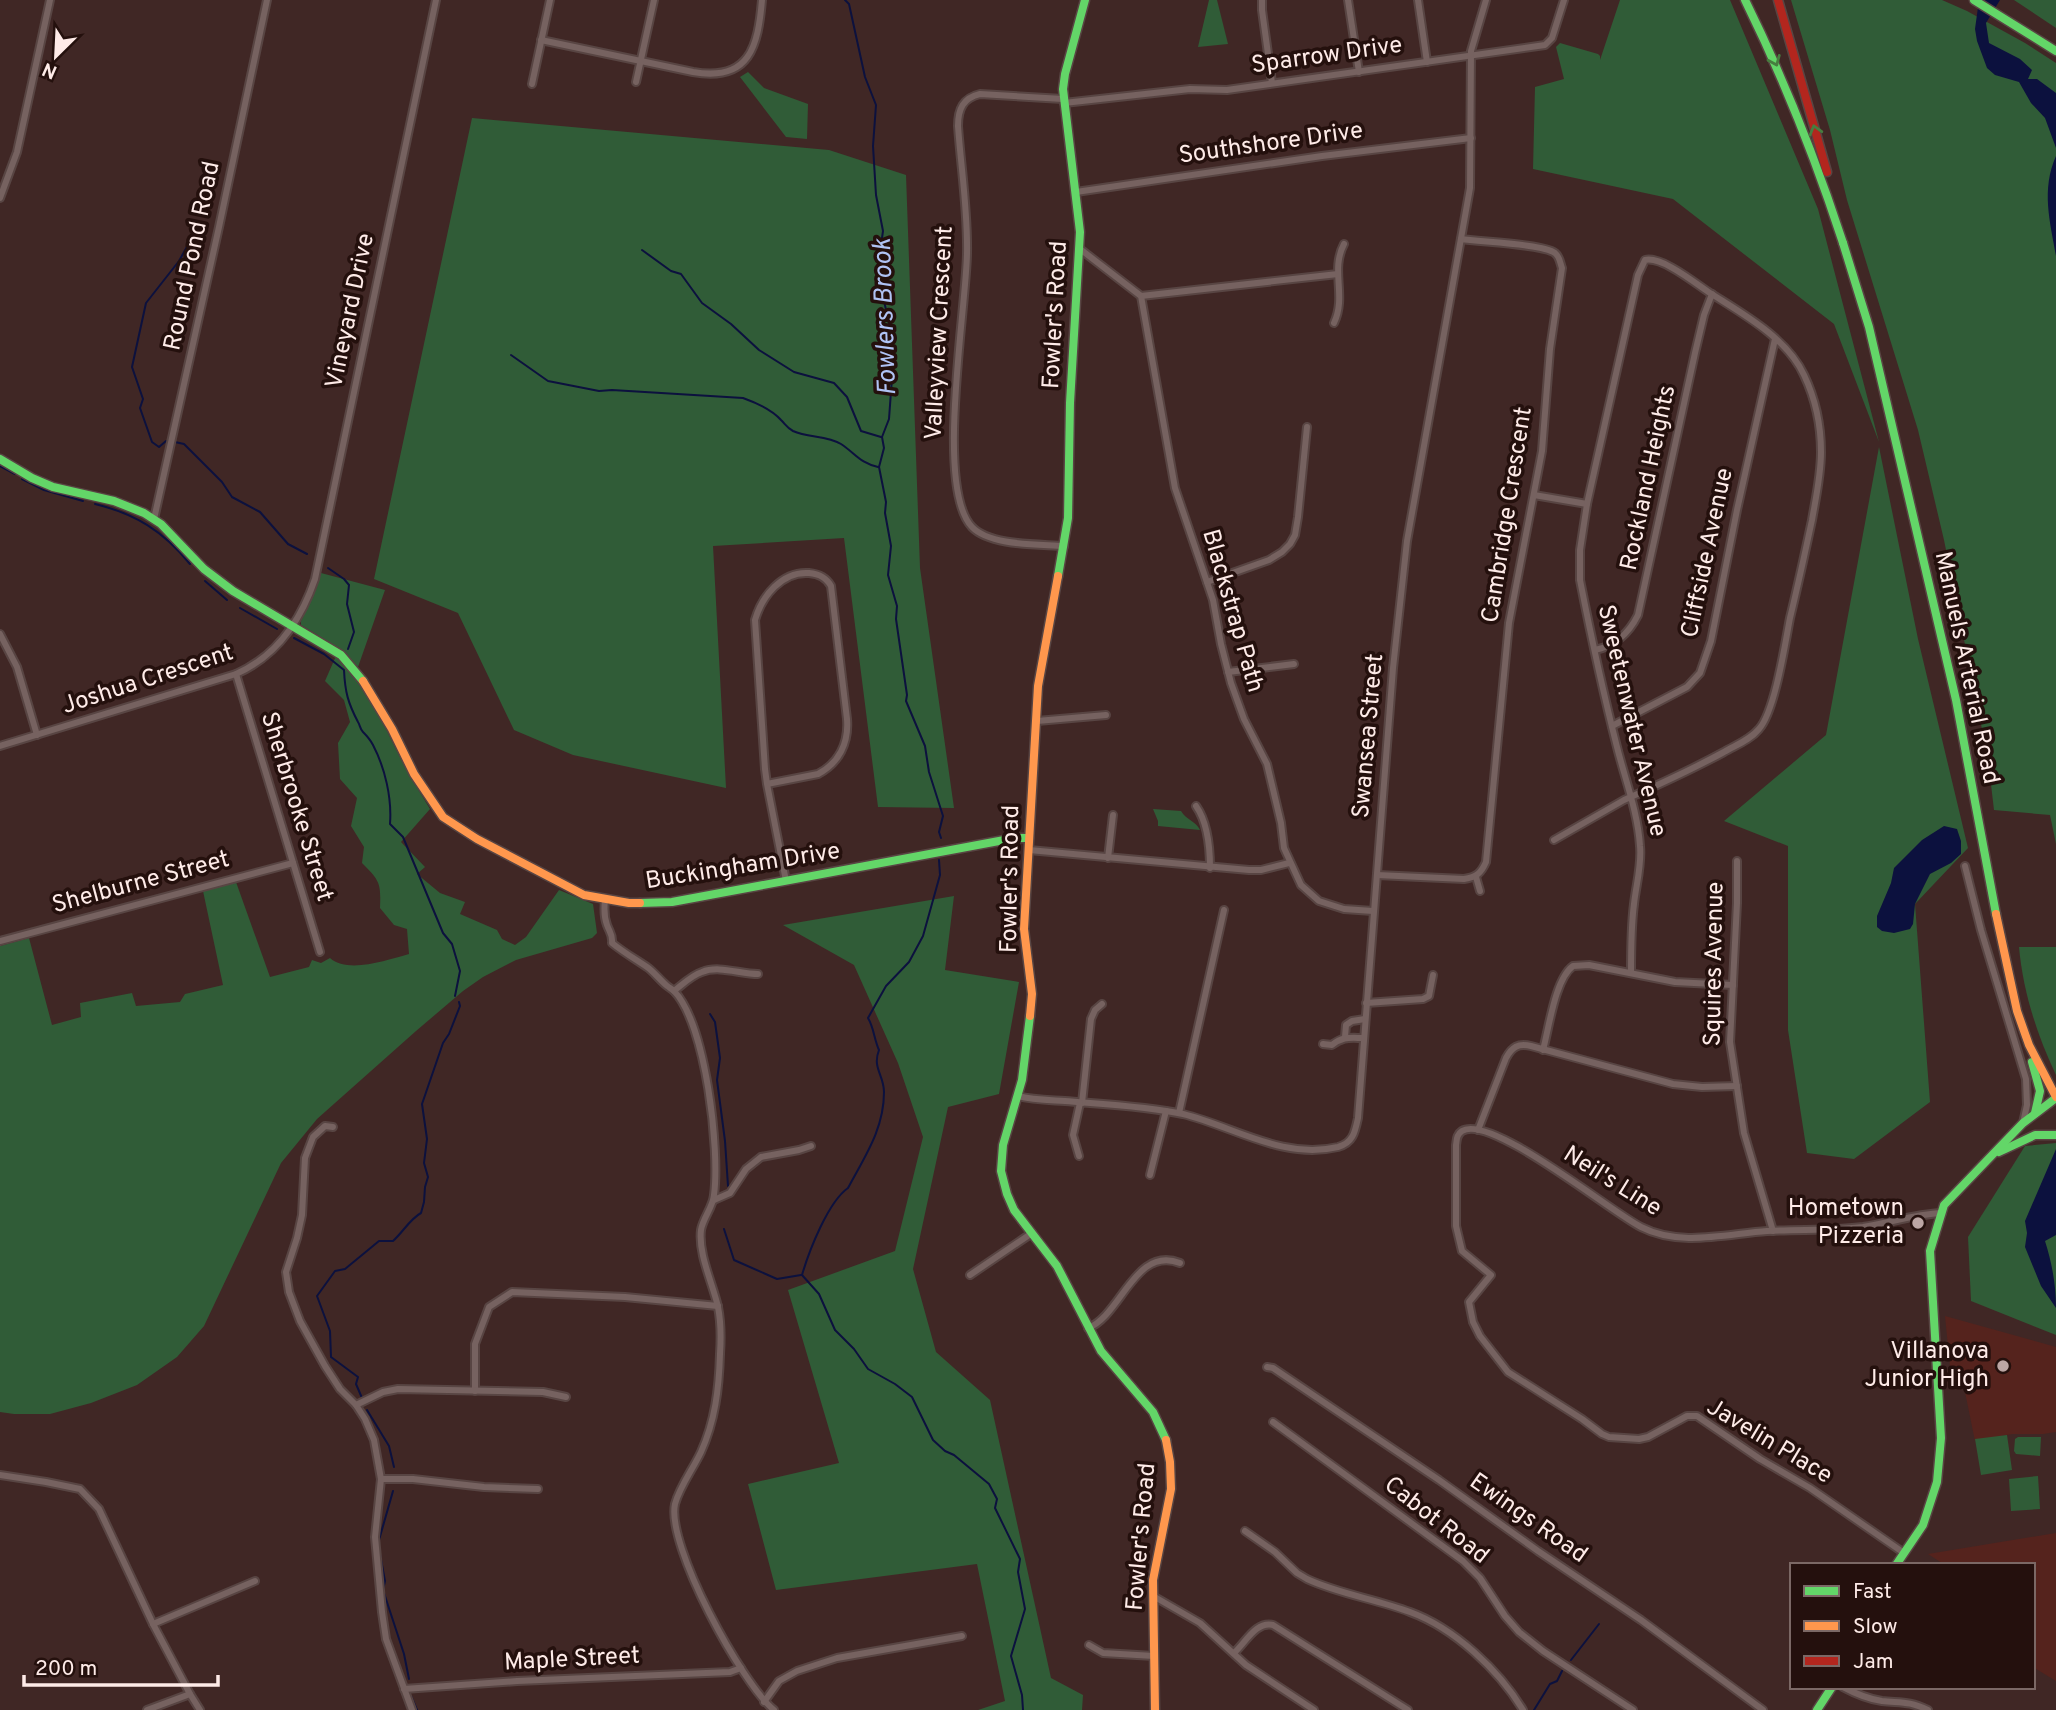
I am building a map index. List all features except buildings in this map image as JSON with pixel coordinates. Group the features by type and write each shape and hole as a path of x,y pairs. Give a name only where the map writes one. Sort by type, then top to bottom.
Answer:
{"main road":[{"name":"Fowler's Road","path":"1085,0 1064,79 1080,249 1070,403 1068,518 1038,686 1024,929 1032,994 1025,1061 1003,1145 1001,1171 1012,1207 1060,1272 1104,1355 1150,1408 1161,1427 1167,1446 1171,1489 1155,1564 1153,1596 1155,1710"},
{"path":"1745,0 1770,50 1817,164 1843,243"},
{"path":"1778,0 1829,180 1843,243"},
{"path":"1974,0 2056,51"},
{"name":"Manuels Arterial Road","path":"1843,243 1869,327 1951,682 2001,943 2017,1011 2029,1045 2056,1098"},
{"name":"Buckingham Drive","path":"0,459 43,484 114,501 154,519 217,580 251,603 332,648 358,672 393,729 414,774 443,817 477,839 584,895 640,904 672,902 1029,838"},
{"path":"2029,1045 2042,1093 2035,1113"},
{"path":"1897,1563 1923,1525 1937,1482 1941,1438 1930,1251 1944,1205 2023,1123 2056,1098"},
{"path":"1991,1156 2035,1135 2055,1134"},
{"path":"1817,1710 1831,1689"}],"street":[{"path":"0,198 20,140 50,0"},
{"name":"Round Pond Road","path":"154,519 267,0"},
{"name":"Vineyard Drive","path":"293,626 315,579 436,0"},
{"path":"532,84 550,0"},
{"path":"636,82 654,0"},
{"path":"541,40 715,75 735,68 750,54 760,25 762,0"},
{"path":"1262,0 1272,83"},
{"path":"1348,0 1359,72"},
{"path":"1418,0 1426,62"},
{"name":"Swansea Street","path":"1017,1096 1179,1113 1282,1147 1318,1149 1344,1145 1352,1139 1356,1127 1393,668 1407,541 1470,188 1471,56 1486,0"},
{"name":"Sparrow Drive","path":"1064,101 1191,89 1221,90 1548,44 1564,0"},
{"name":"Valleyview Crescent","path":"1064,101 980,93 967,99 960,109 958,126 967,251 953,449 957,498 972,527 993,538 1064,545"},
{"name":"Southshore Drive","path":"1076,192 1322,156 1471,138"},
{"name":"Cambridge Crescent","path":"1461,239 1553,251 1562,268 1550,349 1542,451 1508,623 1488,849 1482,871 1476,877"},
{"path":"1334,323 1341,301 1338,258 1344,244"},
{"path":"1080,249 1141,296 1338,274"},
{"name":"Sweetenwater Avenue","path":"1631,973 1633,912 1640,849 1595,650 1580,571 1580,550 1587,504 1637,275 1642,265 1648,259 1656,260 1712,294"},
{"path":"1554,840 1630,797 1667,783 1749,737 1759,729 1770,709 1819,480 1821,453 1817,417 1805,377 1790,353 1775,339 1712,294"},
{"name":"Rockland Heights","path":"1595,650 1604,648 1623,636 1638,615 1701,326 1712,294"},
{"name":"Blackstrap Path","path":"1141,296 1175,488 1213,600 1228,672 1244,719 1267,764 1284,848 1301,885 1319,901 1343,909 1373,911"},
{"name":"Cliffside Avenue","path":"1612,726 1688,687 1704,663 1711,641 1735,517 1775,339"},
{"path":"1207,582 1269,560 1290,544 1298,517 1307,428"},
{"path":"1534,495 1587,504"},
{"path":"767,784 818,774 838,758 845,744 848,729 831,586 828,580 814,573 795,573 775,587 762,602 755,629 767,784 786,881"},
{"name":"Joshua Crescent","path":"0,746 236,674 262,660 293,626"},
{"path":"0,634 17,667 37,735"},
{"path":"1228,672 1294,664"},
{"name":"Sherbrooke Street","path":"236,674 320,952"},
{"path":"1037,721 1106,715"},
{"path":"1196,806 1205,825 1210,868"},
{"path":"1108,858 1113,815"},
{"path":"1029,850 1210,868 1257,870 1290,863"},
{"name":"Squires Avenue","path":"1737,860 1730,1042 1744,1133 1773,1231"},
{"name":"Shelburne Street","path":"0,941 293,863"},
{"path":"1965,866 1981,930 2026,1079 2027,1105 2023,1123"},
{"path":"1377,875 1464,879 1476,877 1480,891"},
{"path":"605,900 605,918 612,943 648,968 674,991 696,1029 716,1143 714,1200 701,1230 704,1262 718,1306 720,1352 716,1408 704,1445 677,1498 674,1519 680,1546 694,1580 741,1668 764,1702 774,1710"},
{"path":"1179,1113 1224,910"},
{"path":"1543,1050 1560,984 1570,967 1577,964 1675,982 1733,985"},
{"path":"674,991 702,971 758,974"},
{"path":"1366,1003 1423,999 1429,996 1433,975"},
{"path":"1079,1156 1073,1135 1081,1103 1091,1019 1102,1004"},
{"path":"1345,1037 1346,1025 1365,1019"},
{"path":"1323,1044 1332,1045 1345,1037 1364,1038"},
{"path":"1478,1130 1511,1050 1516,1046 1543,1050 1673,1084 1737,1086"},
{"path":"1150,1175 1166,1111"},
{"path":"332,1127 326,1126 313,1137 305,1158 302,1216 286,1272 289,1292 300,1321 340,1389 365,1419 374,1440 382,1479 375,1537 386,1639 412,1710"},
{"name":"Javelin Place","path":"1478,1130 1469,1129 1457,1135 1456,1226 1462,1251 1491,1275 1469,1302 1473,1322 1480,1336 1508,1371 1609,1437 1644,1438 1687,1416 1697,1416 1765,1462 1810,1488 1904,1553"},
{"name":"Neil's Line","path":"1478,1130 1534,1156 1642,1228 1671,1237 1861,1227 1942,1213"},
{"path":"714,1200 730,1193 746,1169 761,1157 811,1146"},
{"path":"970,1275 1032,1233"},
{"path":"1088,1328 1097,1323 1150,1264 1166,1259 1180,1263"},
{"path":"475,1391 475,1344 489,1307 512,1292 612,1296 718,1306"},
{"name":"Ewings Road","path":"1267,1367 1273,1367 1439,1480 1641,1620 1763,1710"},
{"path":"356,1405 393,1389 543,1392 566,1397"},
{"name":"Cabot Road","path":"1273,1422 1463,1561 1483,1582 1519,1632 1633,1710"},
{"path":"0,1475 80,1489 99,1509 153,1624 200,1710"},
{"path":"382,1479 416,1479 484,1487 538,1489"},
{"path":"1245,1531 1307,1579 1407,1610 1436,1626 1481,1658 1501,1679 1523,1710"},
{"path":"153,1624 255,1581"},
{"path":"1153,1596 1200,1623 1250,1668 1314,1710"},
{"path":"1234,1653 1259,1626 1266,1623 1273,1625 1408,1710"},
{"path":"764,1702 779,1681 797,1671 836,1658 962,1636"},
{"path":"1089,1645 1103,1653 1154,1656"},
{"name":"Maple Street","path":"404,1689 517,1681 730,1672 741,1668"},
{"path":"1847,1689 1880,1701 1912,1703 1928,1710"},
{"path":"147,1710 190,1695"}],"shaded area":[{"path":"1979,0 2000,0 1986,23 1989,43 2020,59 2032,70 2028,79 2037,79 2056,93 2056,148 2045,118 2031,103 2019,82 1995,75 1987,68 1975,29"},
{"path":"2056,156 2056,256 2049,218 2048,193 2051,169"},
{"path":"1944,826 1957,829 1961,854 1951,863 1930,874 1915,904 1910,929 1894,933 1882,931 1877,927 1877,916 1891,883 1894,868 1922,840"},
{"path":"2056,1149 2056,1235 2045,1241 2053,1274 2056,1308 2041,1286 2025,1247 2025,1221"},
{"name":"Villanova Junior High","path":"1945,1316 2056,1347 2056,1432 2012,1434 1975,1441 1964,1387 1952,1386"},
{"path":"2056,1533 2056,1681 2035,1668 2035,1563 1942,1563 1928,1554"}],"green space":[{"path":"1209,0 1217,0 1228,44 1198,47"},
{"path":"1620,0 1730,0 1818,209 1879,442 1834,324 1673,199 1533,169 1535,87 1564,79 1556,47 1560,43 1598,54 1600,60"},
{"path":"1791,0 1942,0 2025,43 2056,63 2056,844 2050,815 1994,810 1988,759 1944,540 1918,430 1847,200 1830,130"},
{"path":"2014,0 2056,0 2056,28"},
{"path":"748,72 764,88 808,104 807,139 786,137 740,77"},
{"path":"472,118 829,150 906,175 920,568 954,808 878,807 844,538 713,546 726,788 573,755 514,730 458,613 374,579"},
{"path":"1879,447 1918,639 1968,848 1915,904 1930,1102 1854,1159 1807,1153 1788,1030 1788,846 1724,821 1826,735"},
{"path":"321,573 385,590 358,667 342,650 301,625"},
{"path":"336,656 365,691 430,809 401,842 425,867 417,874 440,893 465,902 460,914 497,930 502,939 515,945 526,937 559,890 593,904 597,933 592,938 516,960 483,977 416,1031 317,1119 281,1163 204,1326 177,1357 137,1385 91,1403 50,1414 0,1412 0,946 29,938 52,1025 81,1017 80,1003 132,993 136,1006 180,1002 185,994 223,985 203,891 236,882 270,977 309,967 312,960 321,963 330,958 338,963 357,965 409,954 407,929 394,925 380,908 378,883 362,863 364,847 351,826 357,798 340,779 338,743 350,722 344,700 325,681"},
{"path":"1153,809 1181,811 1200,830 1158,826"},
{"path":"954,896 945,970 1019,982 999,1094 948,1107 913,1269 936,1352 990,1400 1051,1678 1083,1695 1082,1710 978,1710 1005,1701 977,1564 776,1590 748,1484 839,1463 788,1290 895,1251 923,1137 898,1063 854,965 783,925"},
{"path":"2019,947 2056,947 2056,1075 2032,1013"},
{"path":"2056,1143 2056,1335 1971,1301 1968,1237 2025,1146"},
{"path":"2007,1435 2012,1470 1981,1475 1975,1439"},
{"path":"2041,1437 2040,1456 2016,1454 2015,1439"},
{"path":"2038,1476 2040,1509 2011,1511 2009,1479"}],"waterway":[{"name":"Fowlers Brook","path":"845,0 849,4 865,77 876,105 873,146 876,195 883,231 880,252 884,301 892,336 888,344 893,364 889,419 882,437 884,448 879,467 891,546 888,575 897,606 896,619 906,701 925,746 929,772 943,816 939,832 941,838"},
{"path":"166,441 159,447 152,442 140,408 143,399 132,367 146,303 179,261 198,227"},
{"path":"642,250 671,271 681,274 702,303 731,324 759,350 794,372 834,383 847,397 861,431 881,437"},
{"path":"511,355 548,381 599,391 743,398 759,404 793,431 836,441 862,461 878,467"},
{"path":"175,442 184,444 222,482 232,497 260,512 288,544 307,554"},
{"path":"0,466 15,474"},
{"path":"22,479 44,490 83,501"},
{"path":"95,504 148,525 170,542 190,564"},
{"path":"328,568 349,585 347,604 354,632 348,649"},
{"path":"205,581 227,600"},
{"path":"240,608 277,629"},
{"path":"294,638 324,654 344,670 346,691 352,709 361,730 370,739 384,773 389,794 390,824 403,837 443,933 452,944 460,971 455,996"},
{"name":"Fowlers Brook","path":"802,1275 827,1215 848,1188 867,1153 881,1118 884,1092 877,1062 879,1050 868,1018 886,986 909,962 923,936 940,875 939,860"},
{"path":"362,1398 356,1384 358,1377 331,1357 330,1331 317,1296 335,1271 345,1269 379,1241 393,1241 421,1213 428,1177 424,1163 427,1139 422,1104 443,1043 460,1006 459,1002"},
{"path":"710,1014 715,1022 720,1058 717,1080 728,1186"},
{"path":"724,1229 734,1260 777,1279 801,1275"},
{"name":"Fowlers Brook","path":"802,1275 819,1294 835,1330 854,1349 868,1369 912,1397 933,1440 989,1484 997,1499 995,1508 1020,1559 1018,1572 1025,1609 1011,1656 1022,1695 1023,1710"},
{"path":"367,1410 389,1446 394,1467"},
{"path":"379,1540 393,1491"},
{"path":"379,1549 385,1581 383,1590 404,1654 409,1679"},
{"path":"1571,1660 1599,1624"},
{"path":"1534,1710 1550,1684 1557,1681 1562,1671"},
{"path":"411,1696 417,1710"}],"traffic: fast":[{"path":"1058,576 1068,518 1070,403 1080,232 1063,89 1085,0"},
{"path":"1745,0 1798,120 1843,243"},
{"path":"1974,0 2056,51"},
{"path":"1843,243 1869,327 1956,700 1996,914"},
{"path":"0,459 53,487 114,501 144,513 161,524 204,569 233,591 341,655 363,681"},
{"path":"640,903 672,902 1015,838 1029,838"},
{"path":"1030,1016 1022,1080 1003,1145 1001,1171 1007,1194 1014,1210 1057,1266 1101,1351 1153,1412 1166,1440"},
{"path":"2032,1062 2040,1091 2035,1113"},
{"path":"1897,1563 1923,1525 1937,1482 1941,1438 1930,1251 1944,1205 2023,1123 2056,1098"},
{"path":"1999,1152 2035,1135 2056,1135"},
{"path":"1817,1710 1831,1689"}],"traffic: slow":[{"path":"1030,1016 1032,994 1024,929 1038,686 1058,576"},
{"path":"363,681 392,729 414,774 443,817 477,839 584,895 640,903"},
{"path":"1996,914 2017,1011 2029,1045 2056,1097"},
{"path":"1155,1710 1153,1580 1171,1489 1166,1440"}],"traffic: jam":[{"path":"1778,0 1827,172"}],"place":[{"name":"Hometown Pizzeria","path":"1918,1223"},
{"name":"Villanova Junior High","path":"2003,1366"}]}
